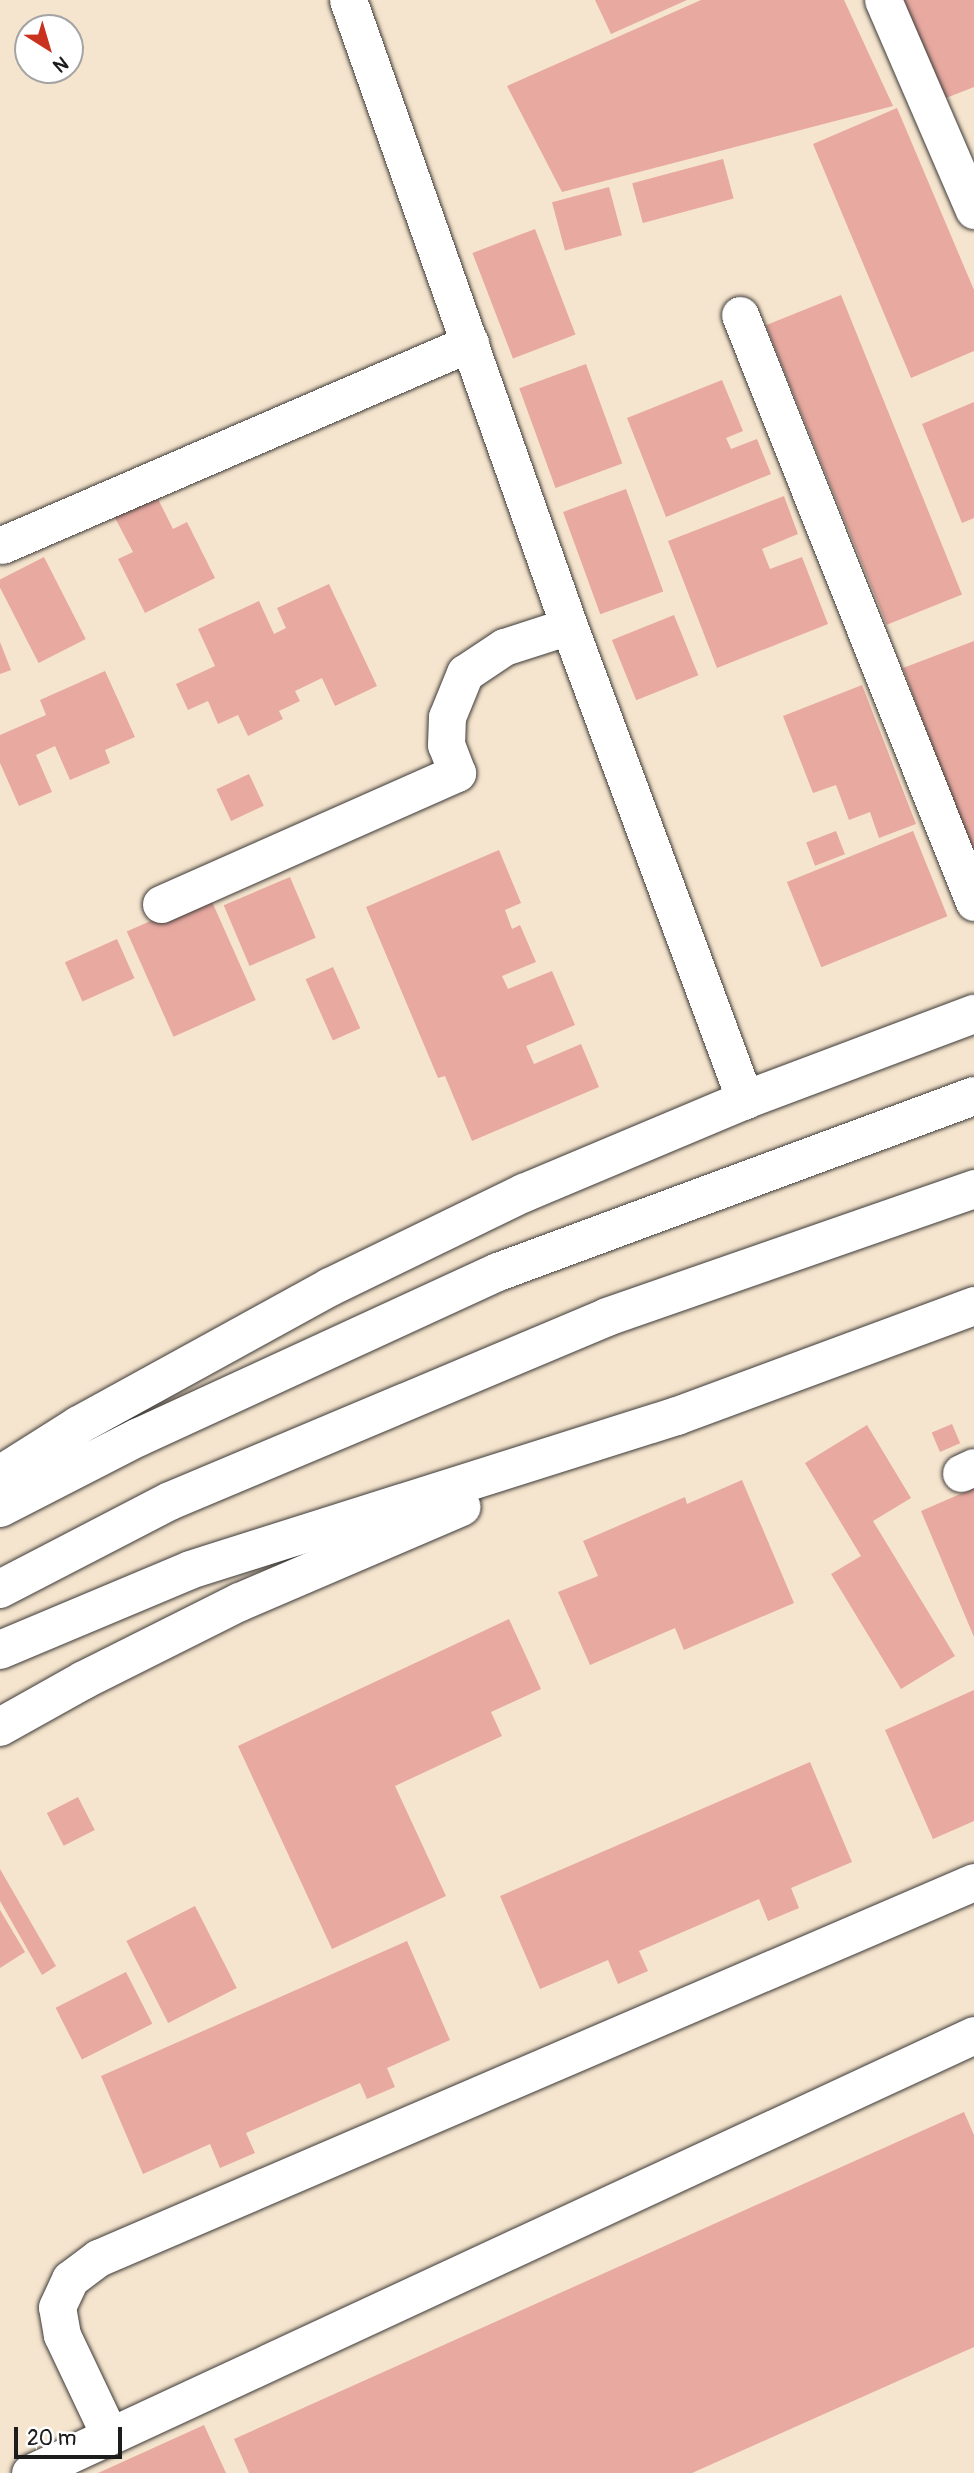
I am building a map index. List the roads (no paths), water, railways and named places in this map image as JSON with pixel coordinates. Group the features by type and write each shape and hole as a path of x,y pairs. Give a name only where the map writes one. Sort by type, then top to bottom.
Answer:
{"highway":[{"path":"0,1475 79,1425 330,1287 524,1193 745,1100 974,1014"},
{"path":"0,1508 139,1437 498,1272 974,1096"},
{"path":"0,1589 170,1501 607,1317 974,1189"},
{"path":"0,1727 84,1680 240,1602 677,1416 974,1306"},
{"path":"0,1650 190,1570 677,1416"}],"street":[{"path":"348,0 569,626 745,1100"},
{"path":"883,0 974,210"},
{"path":"740,315 974,902"},
{"path":"2,545 470,343"},
{"path":"161,904 457,773 446,744 446,717 466,673 504,647 569,626"},
{"path":"109,2434 62,2335 57,2307 70,2279 98,2258 974,1882"},
{"path":"30,2473 109,2434 974,2035"}]}
